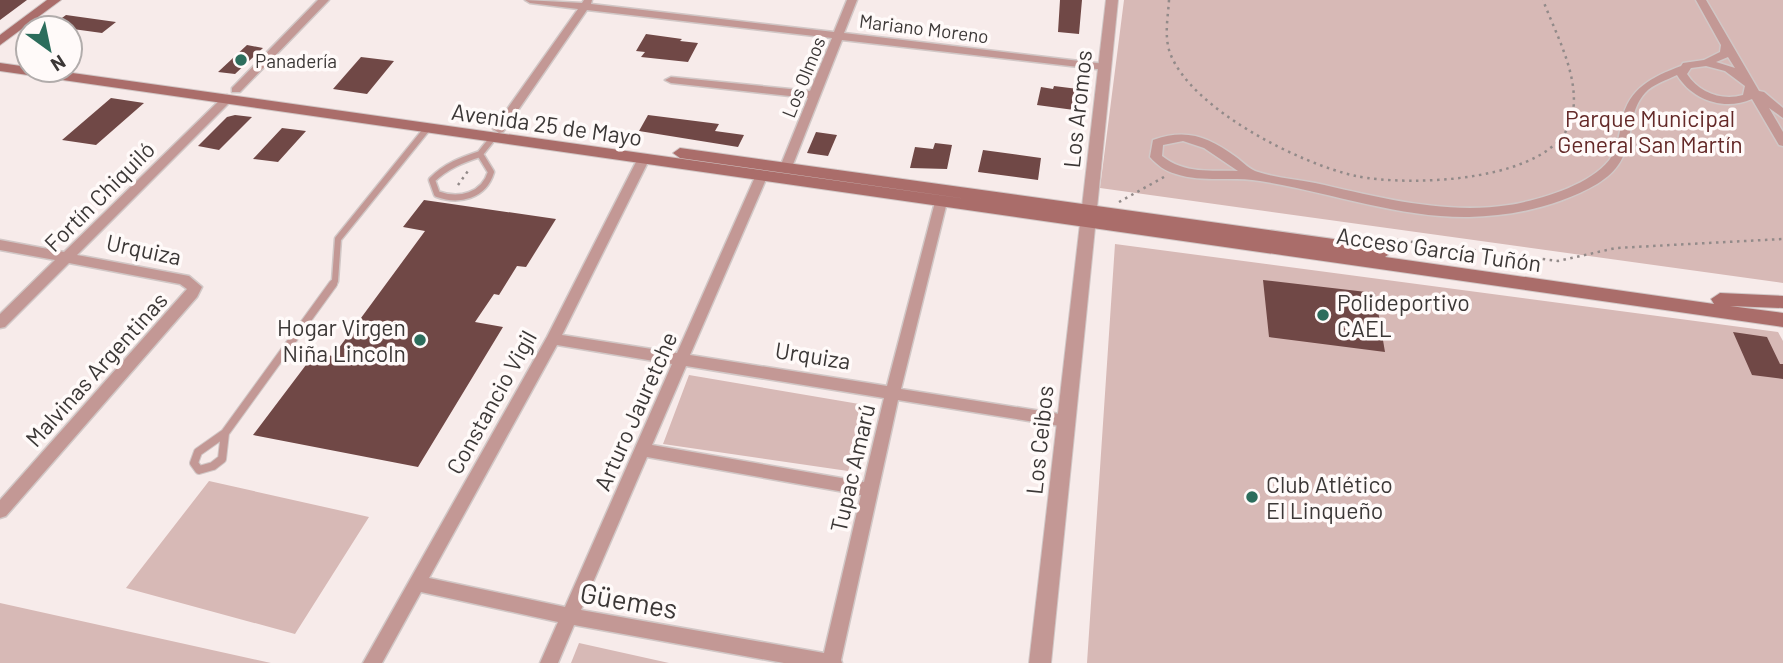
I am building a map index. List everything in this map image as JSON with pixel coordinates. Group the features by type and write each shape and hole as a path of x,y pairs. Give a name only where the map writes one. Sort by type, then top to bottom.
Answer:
{"main road":[{"path":"0,41 55,0"},
{"name":"Avenida 25 de Mayo","path":"0,67 231,95 764,171"},
{"name":"Avenida 25 de Mayo","path":"84,69 426,130 496,134 643,160 784,173 1089,210"},
{"name":"Avenida 25 de Mayo","path":"784,173 942,202 1089,210"},
{"name":"Acceso García Tuñón","path":"1089,210 1118,208 1704,298 1783,302"},
{"name":"Acceso García Tuñón","path":"1089,210 1783,320"}],"street":[{"name":"Fortín Chiquiló","path":"0,323 324,0"},
{"name":"Mariano Moreno","path":"530,0 586,3 1105,68"},
{"name":"Los Olmos","path":"784,173 852,0"},
{"name":"Los Aromos","path":"1089,210 1112,0"},
{"path":"1701,0 1783,142"},
{"path":"496,134 586,3"},
{"path":"1706,63 1725,54 1727,43"},
{"path":"1254,176 1202,141 1186,136 1167,138 1157,143 1156,157 1164,166 1179,171 1254,176 1416,210 1457,214 1525,208 1556,199 1604,173 1625,145 1632,108 1640,92 1695,63 1729,69 1783,114"},
{"path":"1682,69 1684,80 1691,86 1722,100 1742,100 1748,97 1752,86"},
{"path":"671,80 815,95"},
{"name":"Constancio Vigil","path":"372,663 553,339 643,160"},
{"name":"Arturo Jauretche","path":"549,663 764,171"},
{"name":"Tupac Amarú","path":"832,663 893,391 942,202"},
{"name":"Los Ceibos","path":"1040,663 1089,210"},
{"name":"Urquiza","path":"0,245 184,280 195,287"},
{"name":"Malvinas Argentinas","path":"0,511 6,495 190,297 195,287"},
{"name":"Urquiza","path":"553,339 685,357 1066,421"},
{"path":"643,450 871,490"},
{"name":"Güemes","path":"417,583 569,616 832,663"}],"lane":[{"path":"225,433 226,453 211,469 199,470 194,463 198,452 225,433 335,281 338,239 426,130"},
{"path":"480,154 489,164 490,179 475,192 449,198 437,194 432,180 450,164 480,154 496,134"}],"path":[{"path":"1169,0 1167,40 1171,55 1190,84 1224,112 1302,160 1353,175 1414,181 1452,180 1520,166 1551,147 1566,134 1575,94 1543,0"},
{"path":"449,198 480,154"},
{"path":"1118,208 1131,193 1179,171"},
{"path":"1089,210 1133,205"},
{"path":"1380,238 1558,261 1616,248 1783,239"}],"green space":[{"name":"Parque Municipal General San Martín","path":"1124,0 1783,0 1783,283 1100,188"},
{"path":"1115,244 1778,332 1783,341 1783,663 1087,663"},
{"path":"689,375 871,406 848,471 663,444"},
{"path":"209,481 369,517 295,634 126,588"},
{"path":"0,603 271,663 0,663"},
{"path":"579,643 669,663 571,663"}],"building":[{"path":"0,0 27,0 0,20"},
{"path":"1060,0 1082,0 1079,34 1058,32"},
{"path":"84,18 116,22 102,33 84,31"},
{"path":"646,34 698,43 688,62 641,57 645,52 636,51"},
{"name":"Panadería","path":"247,45 263,48 235,74 218,72"},
{"path":"361,57 394,61 367,94 333,89"},
{"path":"1054,86 1078,89 1074,110 1037,105 1041,87 1053,89"},
{"path":"111,98 144,103 96,145 62,140"},
{"path":"648,115 719,124 715,131 744,135 738,147 639,131"},
{"path":"227,117 252,117 219,150 198,146"},
{"path":"282,128 306,131 278,162 253,159"},
{"path":"816,132 837,135 828,156 807,153"},
{"path":"935,143 952,145 947,169 910,168 915,147 933,149"},
{"path":"983,150 1041,158 1038,180 978,172"},
{"name":"Hogar Virgen Niña Lincoln","path":"424,200 556,219 526,267 517,266 499,295 494,294 475,322 503,327 418,467 253,435 315,353 333,356 425,231 403,227"},
{"name":"Polideportivo CAEL","path":"1263,280 1375,293 1385,352 1269,337"},
{"path":"1733,332 1767,337 1780,364 1783,364 1783,379 1752,375"}],"place":[{"name":"Panadería","path":"241,60"},
{"name":"Polideportivo CAEL","path":"1323,315"},
{"name":"Hogar Virgen Niña Lincoln","path":"420,340"},
{"name":"Club Atlético El Linqueño","path":"1252,497"}]}
